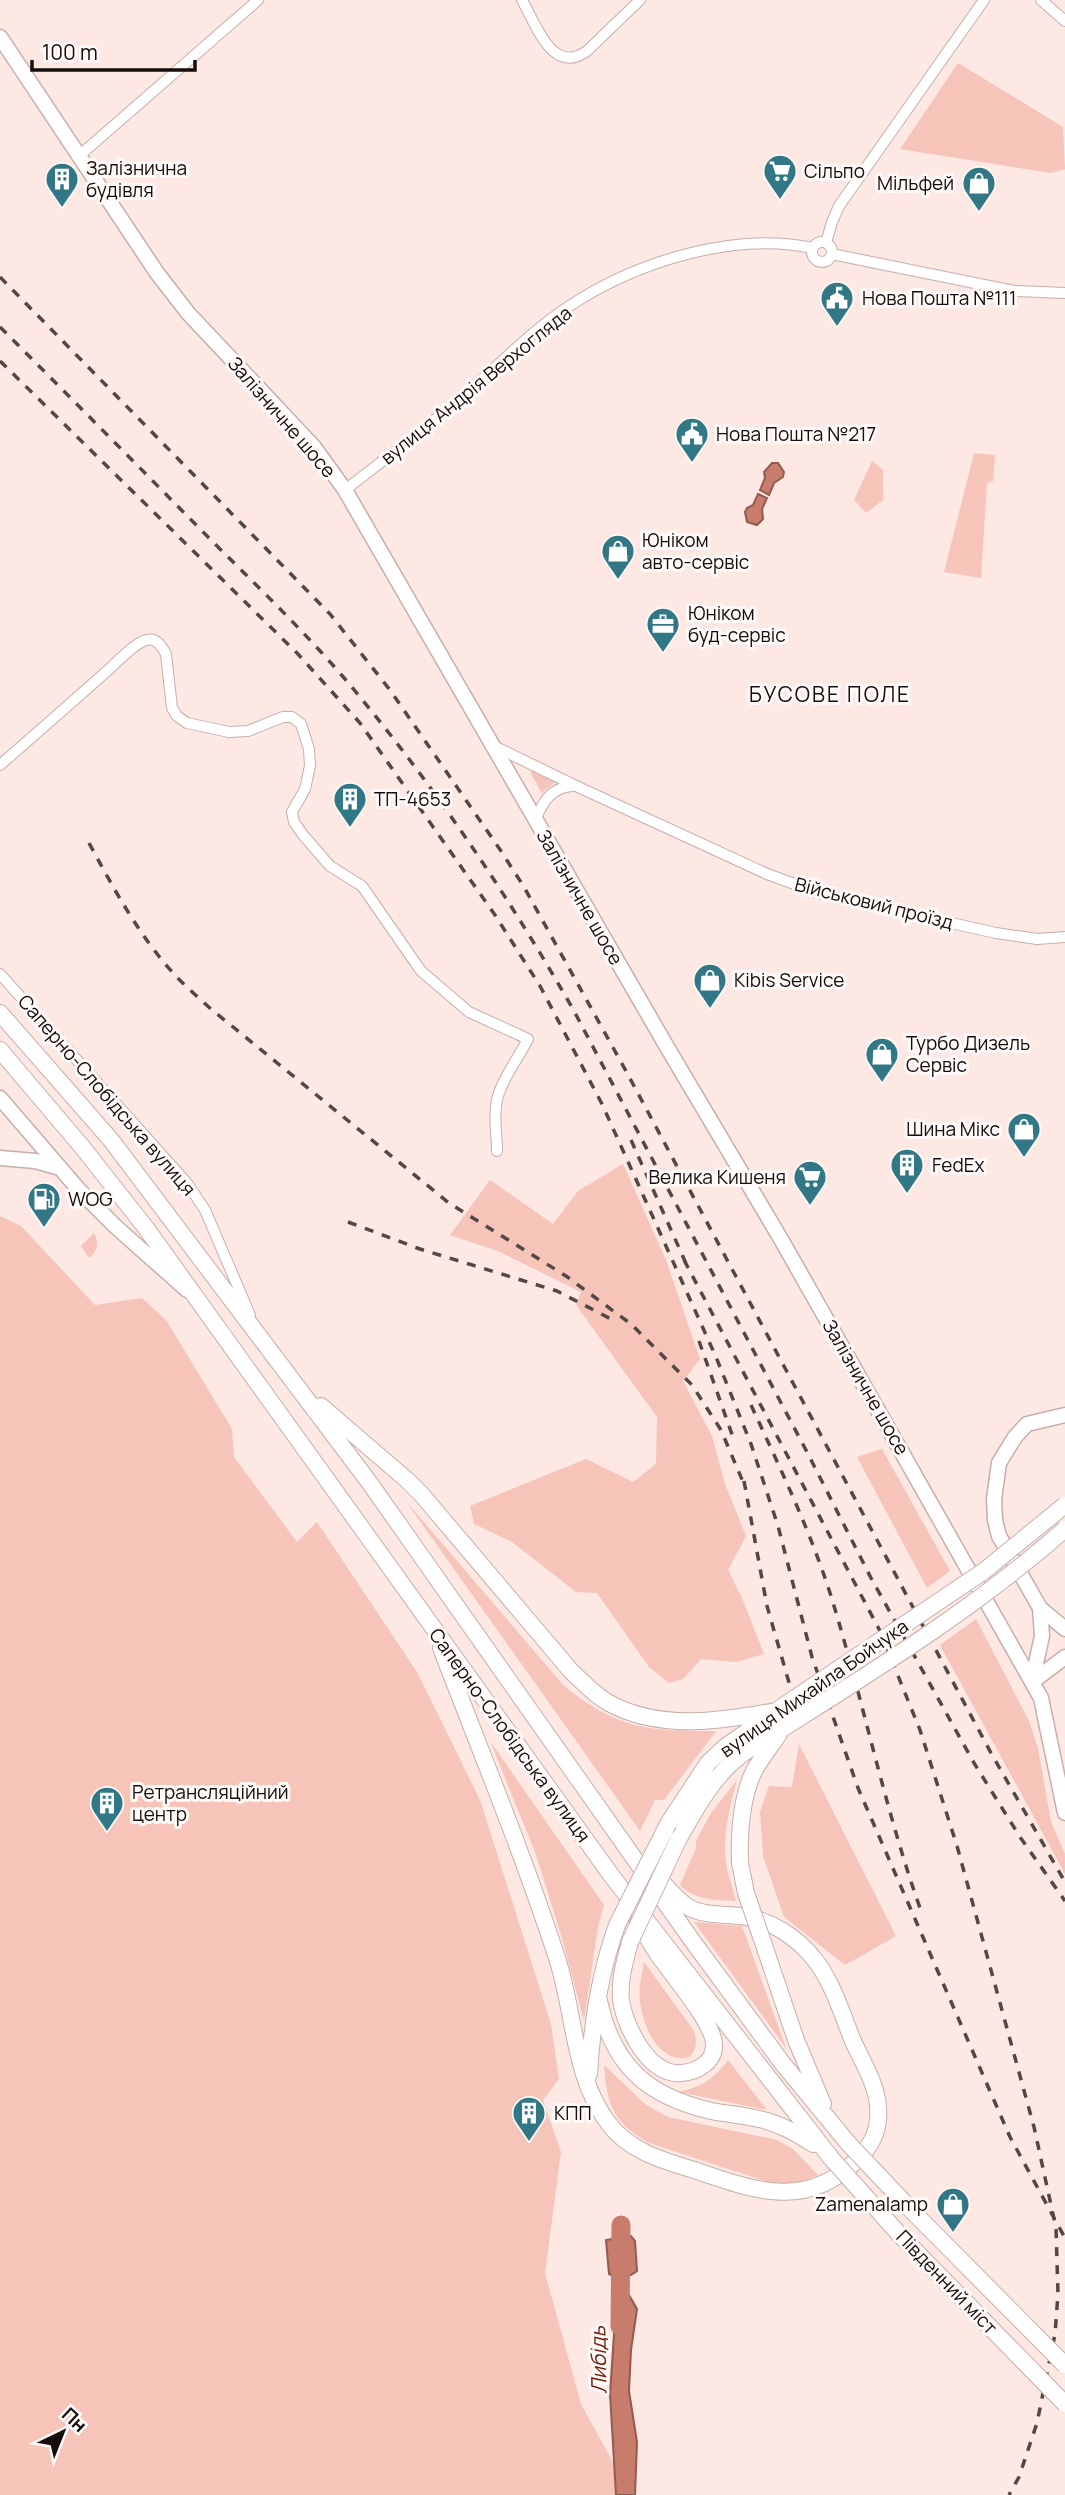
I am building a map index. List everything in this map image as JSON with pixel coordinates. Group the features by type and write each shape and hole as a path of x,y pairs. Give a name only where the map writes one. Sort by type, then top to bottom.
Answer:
{"main road":[{"name":"Саперно-Слобідська вулиця","path":"0,1013 111,1140 259,1335 369,1482 691,1939 783,2064 848,2143"},
{"name":"Саперно-Слобідська вулиця","path":"0,1050 83,1148 202,1302 611,1875 827,2154"},
{"path":"289,1375 328,1413 415,1487 591,1691 628,1712 668,1720 718,1721 776,1712"},
{"name":"вулиця Михайла Бойчука","path":"588,2087 591,2047 603,1970 617,1925 668,1824 708,1763 733,1741 984,1571 1065,1505"},
{"name":"вулиця Михайла Бойчука","path":"611,1875 655,1951 709,2026 714,2051 700,2068 676,2073 650,2060 629,2028 621,2002 623,1968 630,1942 679,1838 701,1801 740,1756 994,1589 1065,1529"},
{"path":"434,1629 534,1888 558,1960 588,2087 611,2127 644,2152 736,2184 779,2193 807,2191 839,2175 872,2143 878,2119 877,2096 832,1989 814,1959 780,1928 742,1916 718,1915 688,1907 613,1826"},
{"path":"782,1729 754,1771 739,1835 740,1863 746,1893 796,2040 833,2125"},
{"path":"599,2001 613,2048"},
{"path":"591,2047 598,2039 605,2039 647,2086 710,2111 762,2119 792,2130 827,2154"},
{"name":"Південний міст","path":"848,2143 1065,2365"},
{"name":"Південний міст","path":"827,2154 899,2234 1065,2404"}],"street":[{"path":"79,156 258,0"},
{"path":"522,0 549,49 560,57 579,57 640,0"},
{"path":"826,243 839,206 984,0"},
{"path":"1041,0 1065,21"},
{"name":"Залізничне шосе","path":"0,37 150,263 188,313 314,447 345,491 782,1241 1032,1682 1046,1713 1065,1813"},
{"path":"817,243 826,243 831,247 832,254 826,261 819,262 814,258 813,248 817,243"},
{"name":"вулиця Андрія Верхогляда","path":"345,491 414,438 509,354 569,306 605,286 652,266 738,244 784,244 813,248"},
{"path":"832,254 1014,291 1065,293"},
{"path":"0,765 115,664 149,639 163,647 172,708 177,716 187,723 229,732 248,731 283,717 292,717 301,724 309,749 310,766 305,789 292,812 294,822 303,835 330,866 362,886 421,971 469,1012 528,1040 497,1098 497,1151"},
{"name":"Військовий проїзд","path":"491,744 767,874 822,894 996,933 1037,939 1065,937"},
{"path":"535,820 553,791 576,786"},
{"name":"Саперно-Слобідська вулиця","path":"0,974 187,1183 205,1210 259,1335"},
{"name":"Саперно-Слобідська вулиця","path":"0,1098 116,1227 202,1302"},
{"path":"0,1157 45,1163 62,1169"},
{"path":"1065,1415 1027,1424 1007,1448 996,1477 993,1499 999,1536 1040,1608 1065,1629"},
{"path":"1032,1682 1042,1636 1040,1608"},
{"path":"1032,1682 1065,1657"}],"shaded area":[{"path":"958,63 1063,127 1065,169 1051,173 900,149"},
{"path":"974,453 995,455 993,481 987,483 981,578 944,572"},
{"path":"872,461 883,470 883,500 866,513 854,500"},
{"path":"772,463 778,463 784,472 783,477 774,483 769,495 760,490 765,478 764,472"},
{"path":"758,494 767,498 762,509 763,519 757,525 747,522 745,512 753,505"},
{"path":"531,771 555,782 542,793"},
{"path":"623,1164 666,1260 700,1359 683,1381 712,1436 725,1484 746,1536 728,1570 764,1654 736,1662 701,1659 683,1679 669,1683 649,1667 597,1593 576,1592 512,1542 474,1524 470,1506 586,1459 633,1482 656,1464 657,1417 576,1305 581,1292 498,1251 450,1235 490,1180 553,1224 578,1191"},
{"path":"0,1216 21,1226 95,1305 142,1298 166,1320 232,1429 234,1457 297,1542 317,1522 417,1672 480,1800 551,2024 559,2079 543,2100 561,2152 545,2273 581,2404 631,2495 0,2495"},
{"path":"94,1233 97,1247 89,1258 81,1246"},
{"path":"882,1449 950,1571 927,1588 857,1457"},
{"path":"405,1500 564,1686 584,1701 618,1720 635,1725 671,1730 716,1731 664,1800 655,1800 640,1831"},
{"path":"976,1619 1029,1721 1038,1748 1051,1822 1065,1854 1065,1874 940,1645"},
{"path":"490,1741 604,1905 598,1927 584,2021 535,1852"},
{"path":"799,1744 896,1936 845,1965 784,1917 763,1856 760,1812 769,1786 792,1787"},
{"path":"737,1780 725,1842 727,1868 736,1901 692,1894 680,1885 696,1848 696,1841 711,1813"},
{"path":"694,1922 742,1926 786,2048"},
{"path":"644,1962 694,2031 696,2046 688,2058 677,2058 660,2049 649,2032 640,1996"},
{"path":"728,2060 767,2110 679,2092 707,2081"},
{"path":"604,2065 646,2105 668,2117 777,2140 793,2149 818,2175 796,2184 774,2184 649,2143 627,2128 614,2112 607,2092"},
{"path":"631,2236 635,2241 637,2271 624,2277 609,2274 606,2240"},
{"path":"629,2295 637,2309 629,2391 637,2442 635,2495 616,2495 610,2394 616,2305"}],"waterway":[{"name":"Либідь","path":"620,2326 621,2225"}],"railway":[{"path":"0,277 330,614 390,690 501,851 524,887 626,1071 991,1753 1065,1882"},
{"path":"0,327 329,661 408,758 467,840 523,925 574,1011 871,1578 974,1763 1020,1837 1065,1901"},
{"path":"0,361 297,653 360,723 495,915 540,986 602,1104 716,1357 751,1444 778,1526 812,1657 858,1788 1010,2137 1065,2238"},
{"path":"89,843 150,944 179,979 211,1009 449,1203 566,1276 631,1324 692,1385 721,1430 746,1489"},
{"path":"631,1140 688,1268"},
{"path":"348,1222 420,1249 557,1291 611,1319"},
{"path":"684,1260 879,1629 920,1730 957,1846 1034,2127 1056,2228 1058,2294 1055,2334 1037,2423 1019,2477 1009,2495"},
{"path":"699,1341 734,1440"},
{"path":"751,1405 823,1571 895,1831 920,1908"},
{"path":"744,1481 767,1606 792,1693"}],"place":[{"name":"Сільпо","path":"780,201"},
{"name":"Залізнична будівля","path":"62,209"},
{"name":"Мільфей","path":"979,213"},
{"name":"Нова Пошта №111","path":"837,328"},
{"name":"Нова Пошта №217","path":"692,464"},
{"name":"Юніком авто-сервіс","path":"618,581"},
{"name":"Юніком буд-сервіс","path":"663,654"},
{"name":"ТП-4653","path":"350,829"},
{"name":"Kibis Service","path":"710,1010"},
{"name":"Турбо Дизель Сервіс","path":"882,1084"},
{"name":"Шина Мікс","path":"1024,1159"},
{"name":"FedEx","path":"907,1195"},
{"name":"Велика Кишеня","path":"810,1207"},
{"name":"WOG","path":"44,1229"},
{"name":"Ретрансляційний центр","path":"107,1833"},
{"name":"КПП","path":"529,2143"},
{"name":"Zamenalamp","path":"953,2234"}],"district":[{"name":"БУСОВЕ ПОЛЕ","path":"830,695"}]}
